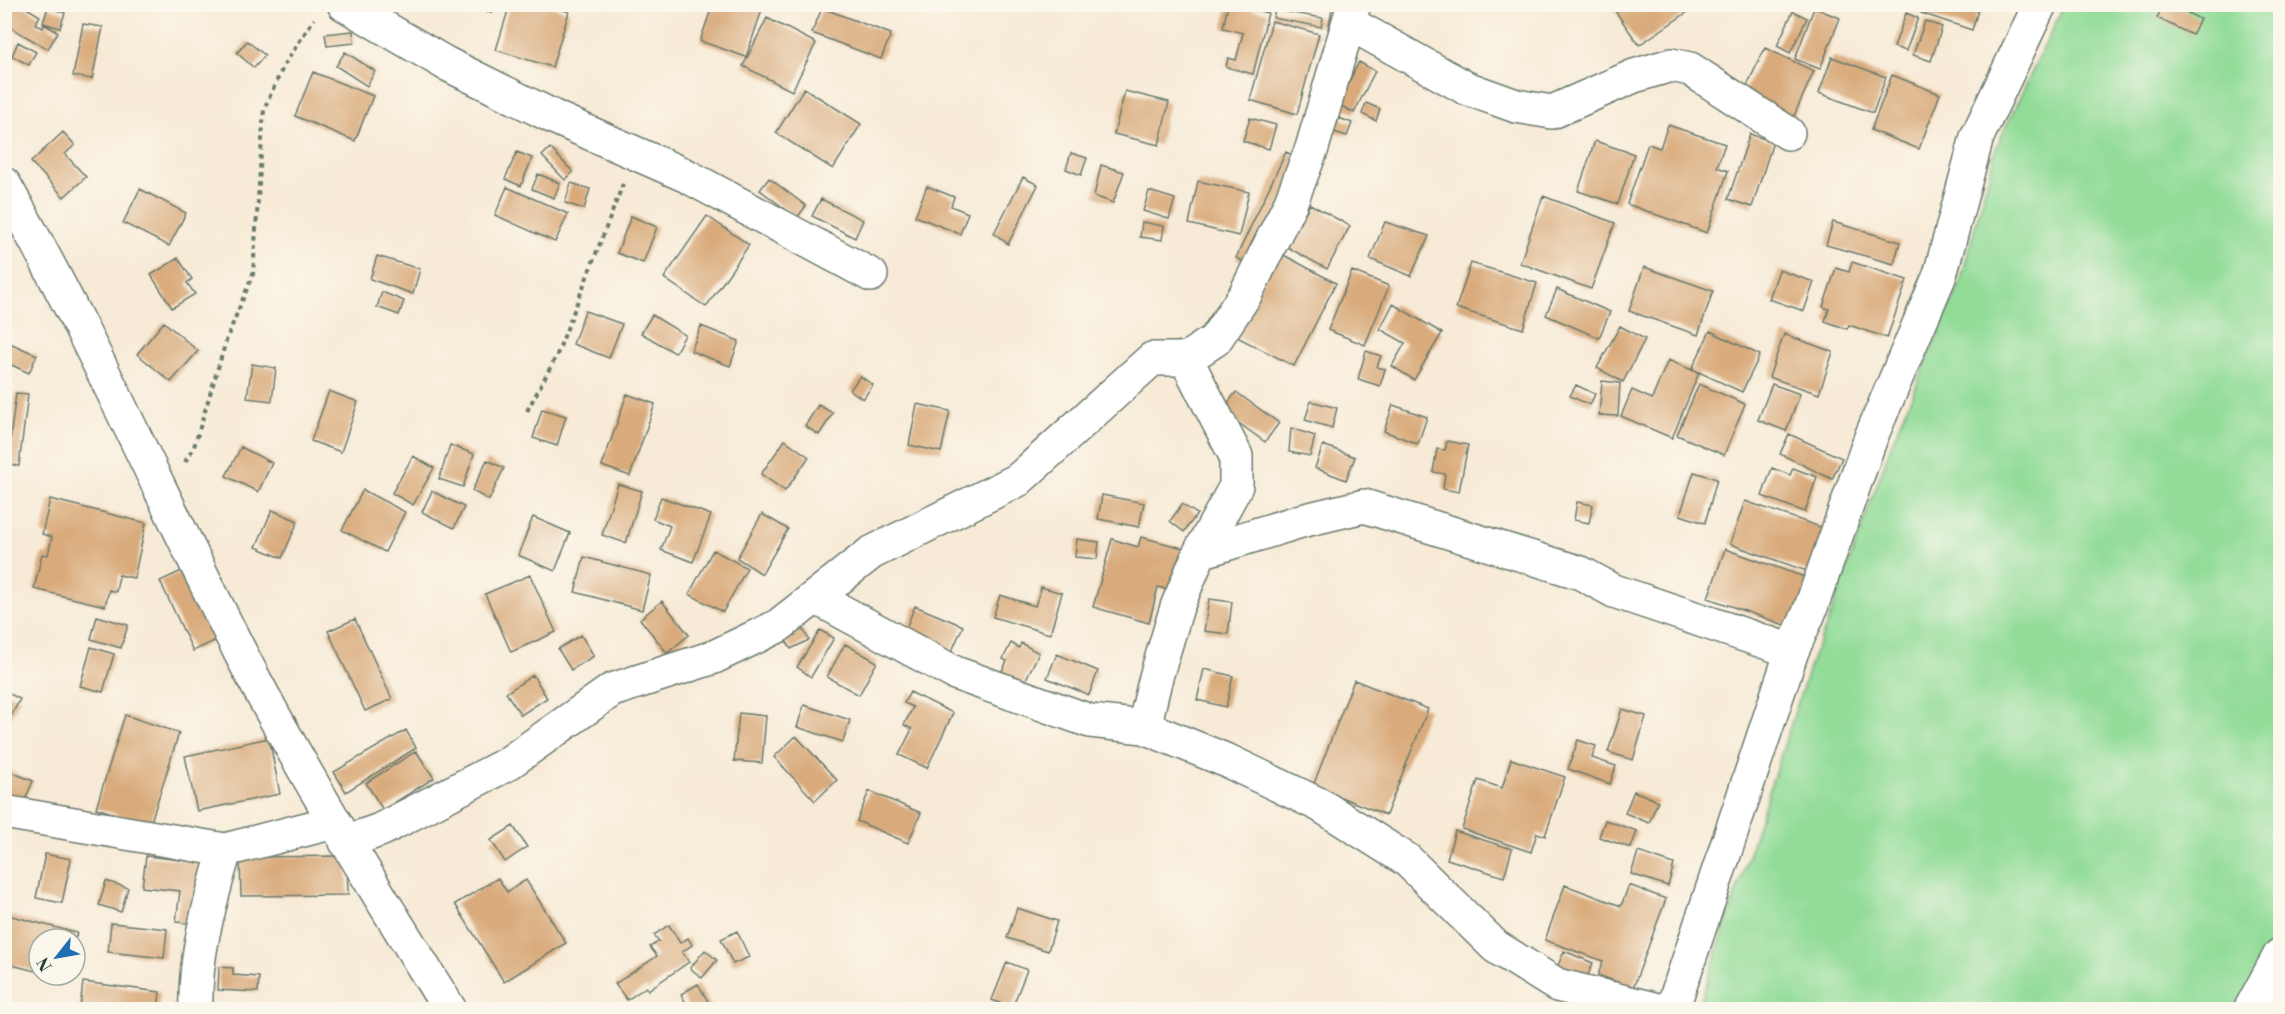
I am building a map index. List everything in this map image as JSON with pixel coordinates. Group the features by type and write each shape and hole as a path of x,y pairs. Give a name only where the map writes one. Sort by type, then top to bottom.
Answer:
{"street":[{"path":"1672,1010 1792,651 1809,613 1871,437 1940,275 1977,137 2040,4"},
{"path":"341,7 445,63 558,119 687,176 871,275"},
{"path":"4,812 225,850 278,838 380,830 507,764 612,690 714,657 778,626 871,553 1018,480 1152,359 1186,359 1215,340 1245,295 1290,204 1312,148 1352,14 1466,88 1516,106 1552,112 1634,76 1671,65 1690,69 1788,133"},
{"path":"4,184 55,272 241,654 340,832 450,1010"},
{"path":"1144,727 1177,607 1200,552 1236,486 1236,456 1186,359"},
{"path":"1200,552 1301,521 1364,506 1581,573 1614,591 1792,651"},
{"path":"815,597 955,673 1090,721 1144,727 1230,762 1340,817 1407,860 1496,947 1557,985 1658,1010"},
{"path":"196,1010 197,966 202,932 225,850"},
{"path":"2250,1010 2280,955"}],"path":[{"path":"164,496 194,447 227,338 253,274 264,109 284,65 341,7"},
{"path":"527,411 556,357 635,153"}],"green space":[{"path":"2064,5 2280,5 2280,1009 1698,1010 1812,659 1828,622 1891,445 1960,283 1997,145"}],"building":[{"path":"14,4 20,4 40,16 35,24 43,28 44,24 58,32 48,49 4,24"},
{"path":"470,4 494,4 491,13"},
{"path":"510,4 545,4 569,12 552,67 496,50"},
{"path":"713,4 764,4 746,57 700,41"},
{"path":"1228,4 1268,13 1253,74 1226,67 1228,58 1236,60 1243,33 1223,28"},
{"path":"1333,4 1345,4 1339,32 1328,29"},
{"path":"1923,4 1980,4 1972,30 1921,13"},
{"path":"2164,4 2170,4 2200,19 2192,35 2157,18"},
{"path":"1611,5 1698,5 1639,45"},
{"path":"48,7 65,13 60,28 43,23"},
{"path":"822,8 891,34 881,59 812,33"},
{"path":"1814,8 1840,18 1820,69 1795,59"},
{"path":"1275,10 1323,18 1321,27 1273,18"},
{"path":"1793,11 1807,18 1790,53 1777,46"},
{"path":"1906,13 1918,18 1906,51 1894,47"},
{"path":"767,18 816,43 792,91 743,66"},
{"path":"1272,21 1319,34 1297,114 1250,100"},
{"path":"1925,21 1942,27 1931,61 1913,55"},
{"path":"83,24 103,27 92,79 73,76"},
{"path":"353,31 354,43 327,46 325,34"},
{"path":"247,41 265,55 254,68 237,53"},
{"path":"18,42 36,52 29,65 12,56"},
{"path":"1765,48 1814,71 1793,118 1743,94"},
{"path":"345,52 375,71 367,86 336,66"},
{"path":"1832,57 1886,77 1873,113 1819,93"},
{"path":"1359,62 1375,71 1354,113 1338,104"},
{"path":"313,72 373,96 355,141 295,116"},
{"path":"1892,75 1940,94 1919,149 1871,130"},
{"path":"804,88 861,124 833,169 776,133"},
{"path":"1125,91 1169,102 1159,145 1114,134"},
{"path":"1366,103 1380,109 1376,121 1362,114"},
{"path":"1250,118 1276,125 1269,149 1243,141"},
{"path":"1339,118 1352,123 1347,136 1334,132"},
{"path":"1668,125 1725,144 1717,167 1728,171 1707,233 1627,204 1648,144 1660,148"},
{"path":"63,132 75,145 65,154 86,177 64,197 31,162"},
{"path":"1750,134 1773,142 1752,207 1728,199"},
{"path":"1595,141 1634,154 1618,204 1578,191"},
{"path":"550,148 573,172 565,180 542,156"},
{"path":"517,152 532,158 521,186 505,179"},
{"path":"1286,152 1303,160 1253,266 1236,258"},
{"path":"1071,153 1087,158 1081,175 1066,169"},
{"path":"1101,165 1124,172 1113,203 1094,196"},
{"path":"538,174 560,183 554,198 532,189"},
{"path":"1023,177 1038,185 1008,244 994,233"},
{"path":"769,178 806,206 797,218 760,190"},
{"path":"1198,181 1249,192 1239,236 1189,224"},
{"path":"571,183 590,189 584,209 565,203"},
{"path":"927,186 954,197 951,206 968,213 960,234 915,216"},
{"path":"507,187 568,214 555,242 495,215"},
{"path":"140,189 186,213 169,246 123,223"},
{"path":"1149,191 1175,199 1169,219 1143,211"},
{"path":"1543,196 1615,223 1591,289 1520,263"},
{"path":"821,199 863,220 855,238 812,216"},
{"path":"1310,204 1350,226 1327,269 1287,247"},
{"path":"631,216 657,227 643,263 617,253"},
{"path":"707,216 749,245 706,307 664,278"},
{"path":"1142,222 1164,226 1162,240 1140,237"},
{"path":"1385,222 1429,236 1411,276 1370,259"},
{"path":"1833,222 1900,242 1894,264 1826,245"},
{"path":"1278,252 1336,283 1294,366 1235,336"},
{"path":"377,256 420,269 413,294 370,279"},
{"path":"178,258 192,279 187,283 195,294 172,308 151,275"},
{"path":"1852,262 1907,280 1887,338 1849,325 1847,329 1825,321 1829,309 1823,307 1836,268 1849,272"},
{"path":"1471,263 1537,283 1523,329 1456,308"},
{"path":"1644,267 1713,291 1698,335 1629,311"},
{"path":"1779,270 1814,282 1804,311 1769,299"},
{"path":"1352,271 1389,286 1365,345 1328,330"},
{"path":"1557,289 1610,312 1599,338 1546,315"},
{"path":"382,292 404,301 399,315 377,307"},
{"path":"1393,304 1442,333 1414,380 1392,366 1405,343 1380,329"},
{"path":"585,311 622,324 609,358 573,344"},
{"path":"652,315 685,335 675,353 641,333"},
{"path":"164,322 198,351 171,382 137,354"},
{"path":"701,326 739,341 730,366 691,351"},
{"path":"1620,326 1645,339 1623,382 1597,368"},
{"path":"1710,331 1760,355 1742,392 1692,369"},
{"path":"1784,334 1833,352 1819,394 1769,377"},
{"path":"5,341 37,355 29,373 5,362"},
{"path":"1366,351 1381,356 1377,367 1385,369 1380,386 1358,379"},
{"path":"1668,360 1699,373 1672,438 1621,416 1632,390 1652,399"},
{"path":"252,364 276,368 272,401 247,398"},
{"path":"860,376 873,385 863,399 850,390"},
{"path":"1602,381 1620,383 1618,416 1599,415"},
{"path":"1699,384 1745,404 1724,455 1677,435"},
{"path":"1772,384 1800,394 1786,431 1758,420"},
{"path":"1576,385 1595,394 1590,405 1570,396"},
{"path":"329,391 358,402 341,452 311,441"},
{"path":"1236,392 1279,423 1265,442 1222,411"},
{"path":"16,393 28,394 19,466 7,464"},
{"path":"627,394 655,404 630,476 602,466"},
{"path":"1311,401 1337,408 1332,428 1305,420"},
{"path":"917,404 950,411 941,452 909,445"},
{"path":"818,405 833,413 819,435 805,426"},
{"path":"1393,405 1427,417 1418,444 1384,431"},
{"path":"542,409 566,416 557,446 533,438"},
{"path":"1291,428 1315,436 1310,456 1289,452"},
{"path":"1789,434 1842,458 1832,479 1780,454"},
{"path":"785,440 809,457 785,491 761,474"},
{"path":"1447,441 1468,445 1459,492 1443,489 1445,474 1433,472 1437,449 1445,450"},
{"path":"450,445 474,454 463,487 439,479"},
{"path":"1323,445 1355,457 1346,480 1315,468"},
{"path":"241,447 272,463 258,492 226,476"},
{"path":"413,456 434,468 413,505 392,493"},
{"path":"487,460 504,468 489,500 472,491"},
{"path":"1772,468 1790,475 1793,468 1817,477 1805,512 1762,496"},
{"path":"1694,472 1717,479 1705,523 1680,515"},
{"path":"618,484 642,491 626,543 602,535"},
{"path":"363,490 405,512 385,552 342,530"},
{"path":"432,491 464,507 454,528 422,512"},
{"path":"1102,495 1144,503 1139,527 1098,519"},
{"path":"661,497 711,515 693,562 661,550 670,526 653,519"},
{"path":"50,499 146,523 134,578 119,575 116,592 109,590 105,606 34,589 42,554 48,555 52,537 42,534"},
{"path":"1745,501 1829,530 1815,574 1730,544"},
{"path":"1577,502 1593,505 1589,523 1574,520"},
{"path":"1182,504 1197,514 1184,532 1170,521"},
{"path":"272,510 298,521 282,558 256,547"},
{"path":"762,514 788,529 762,574 737,558"},
{"path":"533,517 570,533 555,571 518,555"},
{"path":"1141,537 1183,548 1172,591 1158,587 1149,623 1093,607 1112,539 1138,547"},
{"path":"1077,539 1099,542 1097,559 1075,557"},
{"path":"1725,549 1810,579 1793,628 1708,598"},
{"path":"713,550 747,568 723,612 689,594"},
{"path":"584,557 651,575 642,610 575,592"},
{"path":"190,567 223,637 193,651 160,581"},
{"path":"530,575 556,632 511,652 485,594"},
{"path":"1041,587 1062,593 1050,634 993,617 1000,595 1035,606"},
{"path":"1209,599 1232,602 1228,634 1204,631"},
{"path":"662,601 689,635 667,653 640,619"},
{"path":"915,606 963,626 948,660 901,640"},
{"path":"97,616 128,625 121,648 91,639"},
{"path":"355,619 392,699 365,711 328,631"},
{"path":"803,629 809,640 791,649 785,639"},
{"path":"820,630 834,638 811,677 797,667"},
{"path":"581,635 594,656 571,670 558,649"},
{"path":"1011,643 1019,648 1021,643 1039,653 1019,693 997,681 1007,661 1003,659"},
{"path":"845,644 877,662 859,695 827,677"},
{"path":"91,647 114,654 103,692 80,686"},
{"path":"1057,654 1098,671 1089,695 1047,678"},
{"path":"1204,669 1233,676 1226,707 1197,700"},
{"path":"533,675 547,698 521,715 506,693"},
{"path":"1354,680 1428,709 1386,815 1313,786"},
{"path":"4,691 20,699 10,718 4,716"},
{"path":"910,692 953,713 927,768 899,755 912,729 904,725 913,707 904,703"},
{"path":"804,705 850,720 843,742 797,727"},
{"path":"1622,709 1646,716 1633,760 1608,752"},
{"path":"739,713 766,716 762,763 734,761"},
{"path":"125,715 179,733 150,825 96,808"},
{"path":"406,730 416,748 346,792 334,772"},
{"path":"796,736 837,780 815,801 774,757"},
{"path":"269,738 280,794 197,811 185,756"},
{"path":"1578,740 1596,746 1592,758 1616,766 1610,784 1568,769"},
{"path":"416,751 434,778 383,810 366,783"},
{"path":"1511,759 1565,777 1545,836 1537,833 1531,852 1462,829 1478,780 1502,788"},
{"path":"4,769 33,781 20,812 4,806"},
{"path":"869,791 921,813 908,843 857,821"},
{"path":"1634,791 1658,801 1649,823 1625,813"},
{"path":"1605,820 1637,831 1631,848 1599,837"},
{"path":"513,826 527,847 505,862 491,840"},
{"path":"1455,831 1512,849 1504,877 1447,859"},
{"path":"1638,852 1674,864 1668,886 1631,874"},
{"path":"45,854 71,859 62,903 36,898"},
{"path":"146,856 207,863 200,924 176,922 180,891 142,887"},
{"path":"347,856 348,895 241,896 240,857"},
{"path":"498,878 507,892 526,880 566,943 504,982 455,904"},
{"path":"106,881 128,888 121,912 99,905"},
{"path":"1565,885 1621,906 1629,885 1666,899 1633,988 1598,975 1603,961 1545,940"},
{"path":"1017,908 1057,921 1048,951 1007,938"},
{"path":"4,914 54,927 27,927 27,969 4,963"},
{"path":"111,923 167,929 164,958 108,952"},
{"path":"669,925 680,943 688,938 692,945 682,952 689,962 648,990 646,987 627,1000 615,984 657,956 650,947 659,941 654,935"},
{"path":"737,931 749,957 733,964 721,939"},
{"path":"705,950 717,960 702,978 690,968"},
{"path":"1564,951 1593,963 1584,985 1555,973"},
{"path":"1007,962 1027,970 1012,1008 992,1000"},
{"path":"219,967 233,968 233,975 259,977 258,992 218,990"},
{"path":"87,983 160,992 158,1010 80,1007 82,987 87,987"},
{"path":"698,984 713,1010 690,1010 681,994"}]}
